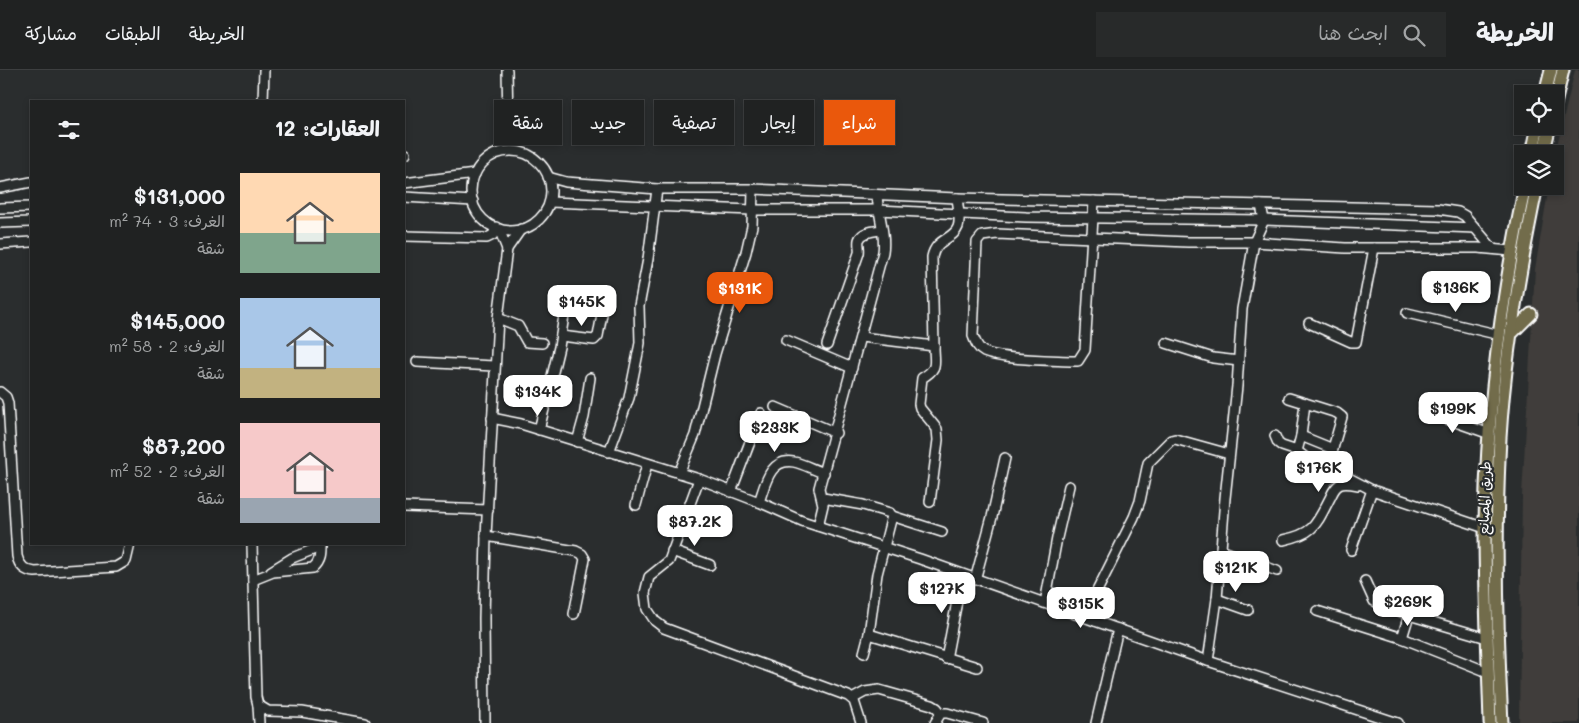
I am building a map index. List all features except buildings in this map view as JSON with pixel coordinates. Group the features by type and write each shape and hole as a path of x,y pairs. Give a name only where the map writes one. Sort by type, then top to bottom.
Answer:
{"main road":[{"path":"1547,85 1551,70"},
{"path":"1560,85 1564,72"},
{"name":"طريق المصانع","path":"1490,723 1485,528 1490,434 1511,251 1523,195"},
{"name":"طريق المصانع","path":"1502,723 1498,656 1498,493 1501,436 1512,333 1524,252 1535,195"},
{"path":"1512,333 1531,314"}],"street":[{"path":"263,100 264,70"},
{"path":"507,70 508,100"},
{"path":"509,151 521,152 533,157 542,166 548,177 551,187 550,202 538,220 530,226 521,229 497,228 481,217 473,201 471,192 475,174 485,160 492,155 509,151"},
{"path":"405,183 475,174"},
{"path":"548,177 566,182 657,188 753,189 957,198 1438,209 1458,212 1476,228 1494,249"},
{"path":"0,188 30,182"},
{"path":"609,452 621,424 640,343 639,306 657,188"},
{"path":"679,473 695,435 715,354 746,252 752,226 753,189"},
{"path":"818,526 822,516 823,498 819,488 836,433 883,252 884,244 877,195"},
{"path":"405,197 473,201"},
{"path":"930,502 938,440 937,430 922,412 919,404 922,378 931,373 934,368 933,252 941,241 956,232 959,221 957,198"},
{"path":"1094,201 1092,218 1092,237 1085,350 1078,361 998,356 983,352 978,347 973,336 976,259 979,239 982,236 997,234 1092,237 1188,242 1254,242 1345,248 1494,249 1511,251"},
{"path":"550,202 752,210 878,210 1026,217 1264,220 1476,228"},
{"path":"1208,662 1217,599 1239,361 1242,308 1254,242 1264,220 1262,205"},
{"path":"0,208 30,208"},
{"path":"0,223 30,222"},
{"path":"405,236 487,238 493,235 497,228"},
{"path":"497,228 507,249"},
{"path":"485,723 484,618 486,536 494,366 507,249 521,229"},
{"path":"828,346 859,253 860,239 862,235 882,230"},
{"path":"0,244 30,242"},
{"path":"1309,323 1351,342 1356,342 1374,248"},
{"path":"539,430 561,336 567,297"},
{"path":"1407,313 1500,335"},
{"path":"561,336 594,340 598,336 602,314"},
{"path":"498,318 518,326 527,342 542,343"},
{"path":"861,338 934,346"},
{"path":"786,340 852,368"},
{"path":"1166,343 1213,358 1239,361"},
{"path":"418,362 494,366"},
{"path":"577,442 584,417 590,378"},
{"path":"0,392 8,403 17,556 22,567 28,571 35,572 116,567 126,561 130,545"},
{"path":"1289,398 1337,413 1342,417 1327,469"},
{"path":"1296,451 1301,436 1305,403"},
{"path":"775,407 836,433"},
{"path":"1424,411 1490,434"},
{"path":"730,492 761,413"},
{"path":"492,418 539,430 699,479 818,526 962,574 1208,662 1398,723"},
{"path":"1276,436 1282,446 1296,451 1311,462 1346,476 1368,488 1485,528"},
{"path":"1301,436 1333,449"},
{"path":"1095,621 1098,607 1096,593 1134,516 1140,501 1146,471 1152,458 1171,440 1175,439 1229,454"},
{"path":"975,580 1005,458"},
{"path":"759,502 770,471 779,464 792,462 824,473"},
{"path":"636,505 647,464"},
{"path":"699,479 669,561 649,578 645,593 647,609 659,625 786,672 852,699 861,723"},
{"path":"1283,540 1300,537 1310,531 1335,488 1339,485 1368,488"},
{"path":"1045,604 1069,486"},
{"path":"1351,550 1368,488"},
{"path":"823,498 863,505 942,532"},
{"path":"405,507 488,510"},
{"path":"864,653 869,634 877,574 892,516"},
{"path":"486,536 576,550 582,554 585,559 574,614"},
{"path":"252,545 256,697 259,723"},
{"path":"253,580 320,545 319,561 313,568 267,574"},
{"path":"1221,550 1278,571"},
{"path":"672,551 710,565"},
{"path":"946,659 962,574"},
{"path":"1364,581 1374,601 1409,615 1487,638"},
{"path":"1217,599 1248,610"},
{"path":"1317,611 1402,638 1488,672"},
{"path":"1402,638 1409,615"},
{"path":"1096,723 1118,629"},
{"path":"869,634 977,667"},
{"path":"852,699 865,692 879,690 932,705 940,713"},
{"path":"258,705 268,711 302,712 365,723"},
{"path":"935,723 940,713"},
{"path":"940,713 947,713 983,723"},
{"path":"1368,713 1368,723"}],"shaded area":[{"path":"1575,70 1579,70 1579,723 1519,723 1522,495 1535,269 1547,195 1564,195 1564,145 1557,145 1560,135 1564,135 1564,116"}]}
